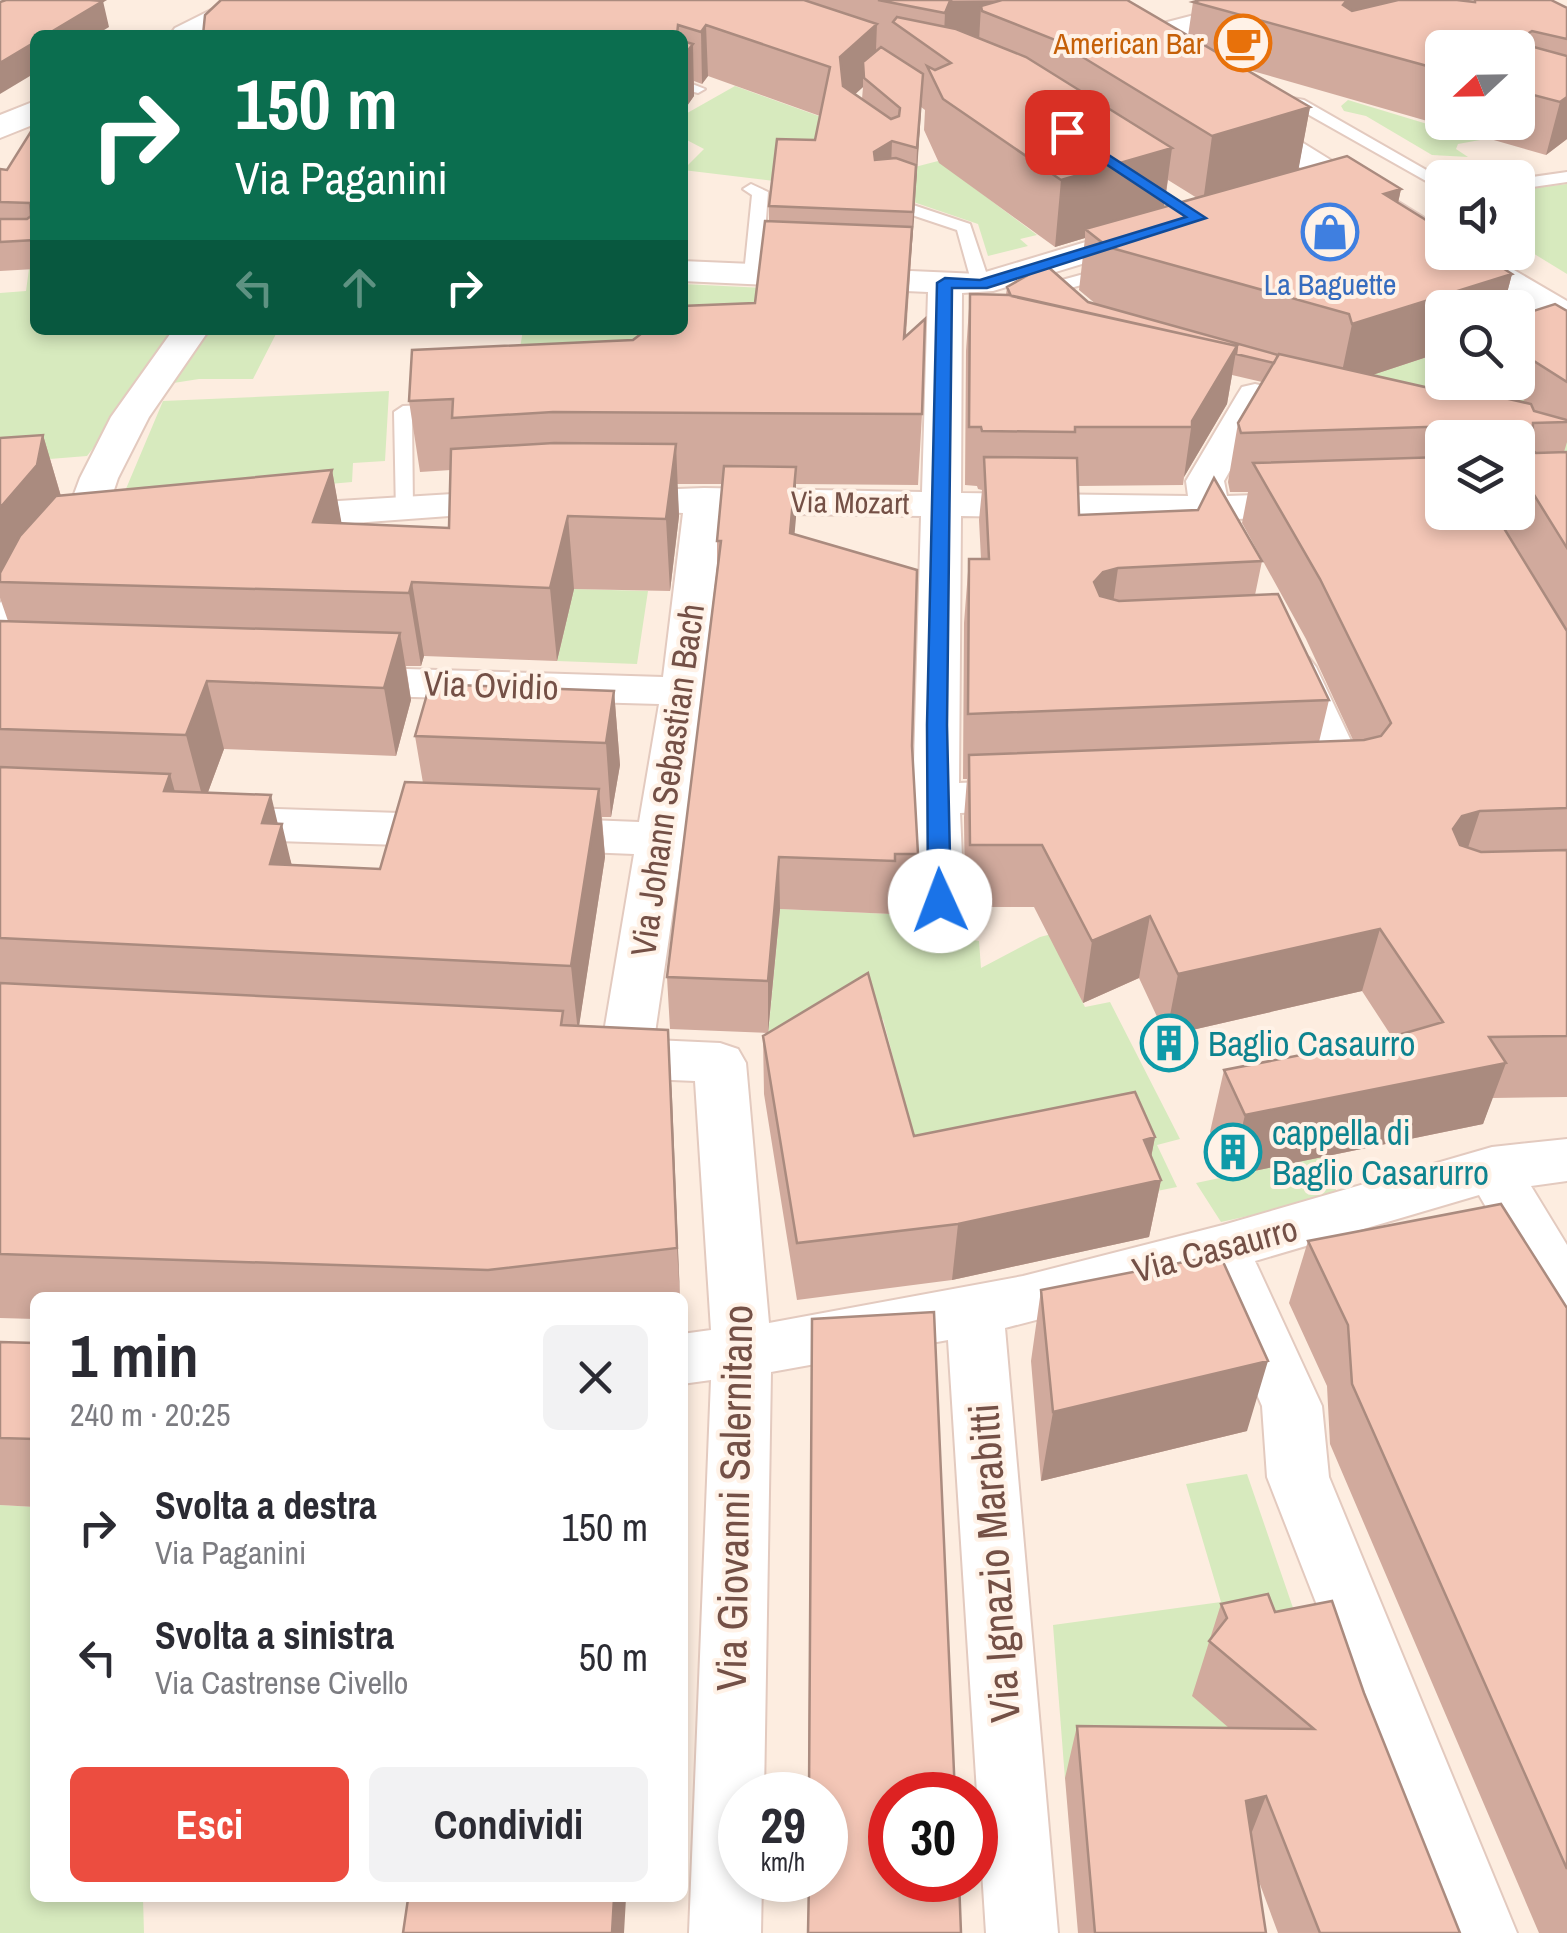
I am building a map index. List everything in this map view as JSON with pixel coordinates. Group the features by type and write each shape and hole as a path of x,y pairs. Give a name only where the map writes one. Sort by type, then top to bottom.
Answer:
{"street":[{"path":"196,30 254,0"},
{"path":"1060,14 1163,51 1288,0"},
{"path":"1239,97 1359,188 1425,232"},
{"path":"1239,97 1359,188"},
{"path":"0,128 30,113"},
{"path":"1301,186 1359,188 1425,206"},
{"path":"688,271 963,284 1048,277 1180,223"},
{"path":"1502,270 1567,315"},
{"path":"940,901 936,798 939,503 963,336 963,284"},
{"path":"0,646 10,603 98,533 99,478 130,417 187,335"},
{"path":"1246,574 1210,508 1205,481 1254,394"},
{"name":"Via Mozart","path":"236,520 569,499 1210,508 1425,502"},
{"name":"Via Johann Sebastian Bach","path":"625,1058 682,691 704,500"},
{"path":"1272,635 1348,783 1289,785"},
{"name":"Via Ovidio","path":"312,680 682,691"},
{"path":"936,798 1074,794"},
{"path":"175,821 661,838"},
{"path":"547,1054 625,1058"},
{"name":"Via Giovanni Salernitano","path":"625,1058 720,1063 712,1356 725,1933"},
{"name":"Via Casaurro","path":"712,1356 974,1313 1221,1249 1492,1169 1567,1160"},
{"path":"1492,1169 1567,1294"},
{"path":"1221,1249 1292,1406 1298,1477 1481,1933"},
{"name":"Via Ignazio Marabitti","path":"974,1313 1022,1933"}],"lane":[{"path":"1239,97 1300,103 1425,175"},
{"path":"1535,182 1567,177"},
{"path":"751,189 760,192 753,274"},
{"path":"882,209 892,203 964,227 963,284"},
{"path":"1048,277 1133,265"},
{"path":"1048,277 1082,306"},
{"path":"403,509 403,412 461,409"}],"green space":[{"path":"735,86 827,119 888,174 938,161 1037,235 1020,239 1028,246 988,256 978,224 793,161 774,181 688,171 688,165 704,149 688,141 688,113"},
{"path":"1348,100 1425,123 1425,140 1480,140 1458,144 1456,149 1468,157 1432,155 1366,116 1344,111 1341,106"},
{"path":"1567,184 1567,274 1535,254 1535,188"},
{"path":"30,269 30,335 181,335 87,456 0,463 0,293 26,291"},
{"path":"688,284 765,288 756,372 514,384 522,335 688,335"},
{"path":"196,335 275,335 253,379 199,379 167,384"},
{"path":"1425,357 1425,400 1535,400 1535,392 1567,412 1567,463 1535,447 1535,420 1437,420 1315,393"},
{"path":"389,391 385,461 353,463 352,482 120,503 163,401"},
{"path":"573,589 648,591 637,664 557,661"},
{"path":"780,909 892,914 938,935 979,941 981,968 1040,937 1079,927 1068,973 1085,1007 1110,1002 1180,1139 1157,1145 1177,1187 1132,1196 928,1190 883,1019 868,1019 765,1066"},
{"path":"1320,1157 1339,1196 1221,1222 1196,1183"},
{"path":"1247,1474 1324,1698 1192,1780 1065,1779 1053,1625 1221,1602 1186,1484"},
{"path":"0,1505 30,1507 30,1902 143,1902 144,1933 0,1933"}],"building":[{"path":"221,0 804,0 877,24 840,57 843,86 891,119 899,116 900,108 864,78 863,62 881,47 923,74 917,148 892,141 874,152 875,160 896,158 916,165 913,212 769,206 777,139 815,140 830,67 706,25 701,32 678,25 678,30 204,30 205,15"},
{"path":"878,0 952,0 945,13"},
{"path":"1002,0 1127,0 1310,107 1212,136 1053,39 982,11 981,6"},
{"path":"1347,0 1343,5 1352,11 1398,0 1551,0 1567,8 1567,39 1535,30 1425,30 1425,65 1193,2"},
{"path":"103,1 54,30 30,30 30,45 0,63 0,2"},
{"path":"897,17 956,29 1026,57 1172,148 1061,180 943,99 927,66 935,70 951,63 893,22"},
{"path":"1535,47 1567,56 1567,97 1560,102 1535,95"},
{"path":"30,133 30,203 0,202 0,169 7,170"},
{"path":"1347,156 1401,189 1384,194 1425,219 1425,270 1506,270 1512,274 1461,290 1425,290 1425,301 1352,324 1349,314 1108,247 1085,229"},
{"path":"30,217 30,240 0,242 0,219"},
{"path":"765,221 912,227 904,338 925,319 922,414 553,412 452,418 453,399 409,401 412,350 688,335 688,306 755,303"},
{"path":"1046,265 1088,302 1278,355 1274,363 1236,354 1237,346 1011,296 1007,287"},
{"path":"970,294 1009,295 1237,346 1192,427 982,431 981,427 969,427"},
{"path":"1555,304 1567,311 1567,382 1535,362 1535,310"},
{"path":"1279,354 1425,387 1425,400 1514,400 1531,404 1534,411 1567,420 1425,420 1425,427 1241,433 1238,423"},
{"path":"43,435 37,465 0,508 0,438"},
{"path":"554,443 676,444 666,519 568,516 550,588 412,582 409,593 0,582 0,573 20,536 56,496 332,470 313,522 449,528 451,449"},
{"path":"1535,452 1567,452 1567,548 1535,496"},
{"path":"984,457 1077,458 1079,515 1198,510 1214,478 1262,561 1118,568 1103,572 1094,582 1100,596 1119,601 1278,594 1329,700 968,714 969,559 989,559"},
{"path":"1425,458 1425,530 1505,530 1567,631 1567,808 1480,811 1462,816 1453,829 1460,845 1481,852 1567,850 1567,1036 1489,1037 1506,1063 1245,1115 1224,1070 1388,1038 1443,1022 1380,929 1178,974 1150,916 1092,941 1042,845 970,845 969,755 1364,740 1381,736 1391,723 1320,579 1253,463"},
{"path":"724,466 796,467 790,533 917,570 912,746 918,854 895,854 895,861 779,857 768,981 667,977 721,541 717,541"},
{"path":"0,621 400,633 384,688 207,681 186,735 0,729"},
{"path":"430,684 614,691 606,743 415,736"},
{"path":"0,767 170,774 164,791 271,795 262,823 282,824 270,864 380,869 405,782 599,789 571,966 0,938"},
{"path":"868,973 914,1136 1135,1092 1155,1137 1144,1140 1161,1180 958,1224 797,1243 763,1036"},
{"path":"0,983 563,1011 561,1025 668,1030 677,1248 488,1270 0,1254"},
{"path":"1501,1204 1567,1308 1567,1869 1352,1384 1348,1325 1308,1241"},
{"path":"1220,1255 1268,1361 1053,1412 1041,1290"},
{"path":"934,1312 954,1772 868,1772 868,1902 960,1902 961,1933 808,1933 809,1902 848,1902 848,1772 809,1772 812,1319"},
{"path":"0,1342 30,1343 30,1439 0,1438"},
{"path":"1268,1594 1275,1612 1332,1601 1364,1693 1460,1933 1320,1933 1266,1796 1246,1801 1266,1933 1095,1933 1077,1726 1314,1729 1209,1641 1227,1618 1221,1604"},
{"path":"408,1902 614,1902 612,1933 403,1933"}],"place":[{"name":"American Bar","path":"1243,43"},
{"name":"La Baguette","path":"1330,232"},
{"name":"Baglio Casaurro","path":"1169,1043"},
{"name":"cappella di Baglio Casarurro","path":"1233,1152"}],"route":[{"path":"940,901 936,798 945,283 981,284 1198,218 1067,132"}]}
